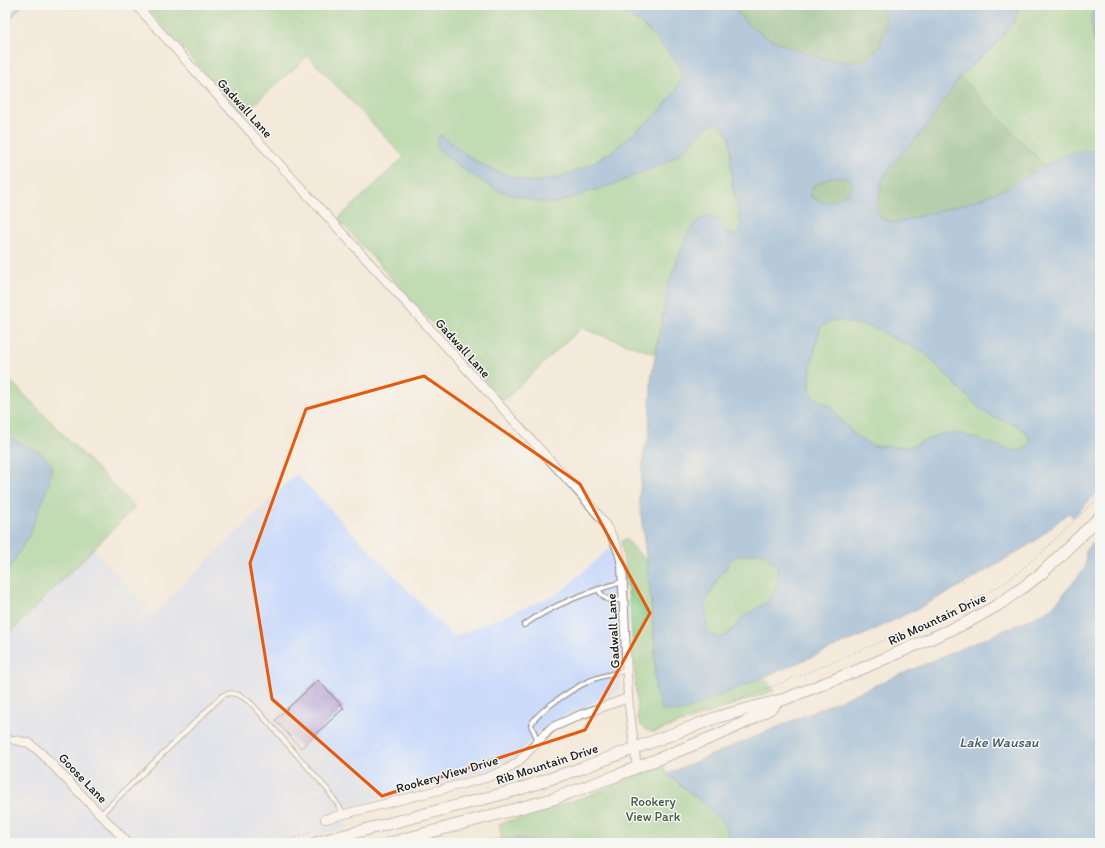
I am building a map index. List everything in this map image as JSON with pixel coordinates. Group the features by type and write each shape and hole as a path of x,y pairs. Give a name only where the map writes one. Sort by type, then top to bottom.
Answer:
{"main road":[{"name":"Rib Mountain Drive","path":"314,843 517,790 582,768 718,717 785,699 861,669 979,616 1001,603 1025,586 1064,552 1100,517"},
{"name":"Rib Mountain Drive","path":"390,843 553,799 637,768 743,724 785,699"}],"street":[{"name":"Gadwall Lane","path":"136,5 596,512 616,543 621,558 628,698 637,768"},
{"name":"Rookery View Drive","path":"325,819 507,770 518,762 551,728 580,715 628,698"},
{"name":"Goose Lane","path":"14,740 29,743 40,752 128,843"}],"lane":[{"path":"524,625 541,613 592,590 622,582"},
{"path":"598,589 602,595 610,601 623,600"},
{"path":"538,741 531,725 534,718 559,699 588,681 626,670"},
{"path":"101,814 222,696 227,693 231,693 243,697 261,714 327,789 344,814"},
{"path":"5,736 14,740"}],"path":[{"path":"725,704 796,678 970,602 1010,579 1041,553 1100,496"},
{"path":"949,562 965,583"}],"highlighted area":[{"path":"424,376 580,484 650,613 585,730 382,796 272,699 250,563 306,409"}],"shaded area":[{"path":"296,474 453,637 558,594 612,546 616,573 621,656 621,684 619,689 615,693 554,721 543,728 517,756 498,768 333,811 348,828 289,843 13,843 5,835 5,638 93,549 153,614"}],"green space":[{"path":"144,5 608,5 637,21 648,30 681,67 682,75 677,89 660,111 615,149 585,168 554,179 530,182 498,172 475,161 441,135 437,147 538,202 682,152 708,125 716,124 724,127 730,138 732,184 741,223 740,231 738,235 731,234 717,219 669,282 655,354 581,328 503,401 338,219 404,157 308,56 242,115"},
{"path":"732,5 879,5 884,14 886,26 879,46 868,58 862,61 837,61 791,48 765,36 748,25"},
{"path":"1020,5 1096,5 1091,16 1095,47 1100,55 1100,152 1071,154 1059,158 1045,166 960,77 1000,40 1015,20"},
{"path":"960,77 1045,166 1007,188 972,202 895,223 882,219 876,210 882,181 891,166 924,130"},
{"path":"831,177 850,178 853,182 849,192 838,199 822,203 810,195 812,188"},
{"path":"832,320 850,322 878,329 896,340 924,352 980,409 992,417 1015,424 1026,432 1030,440 1027,447 1019,451 942,434 909,447 873,446 857,437 838,417 832,407 813,397 810,391 810,372 820,327"},
{"path":"5,375 135,507 5,638"},
{"path":"626,539 647,562 655,648 655,690 681,712 763,677 775,690 655,732 646,730 642,727 638,719 630,607 621,541"},
{"path":"762,552 777,567 778,580 776,589 767,602 743,617 727,635 717,638 707,632 705,605 718,578 727,567 727,564 735,557"},
{"name":"Rookery View Park","path":"663,765 667,774 703,803 723,823 733,843 541,843 519,838 502,839 499,824 582,798"}],"water":[{"name":"Lake Wausau","path":"608,5 732,5 742,19 752,28 777,42 822,58 851,62 866,59 875,52 880,45 886,22 879,5 1020,5 1015,20 1000,40 960,77 924,130 891,166 882,181 876,210 882,219 895,223 972,202 1007,188 1062,156 1081,151 1100,152 1100,843 733,843 723,823 703,803 667,774 1033,618 1052,608 1085,568 1086,550 1094,535 1068,513 1035,541 973,579 866,634 681,712 662,710 655,690 655,648 651,600 639,498 644,451 649,437 651,379 669,282 687,235 697,221 710,215 717,218 730,234 738,235 740,231 741,223 732,184 730,138 723,127 716,124 708,125 682,152 667,162 620,182 556,203 538,202 496,190 466,171 436,147 439,136 441,135 475,161 498,172 530,182 554,179 585,168 615,149 660,111 677,89 682,75 681,67 648,30 637,21","holes":["831,177 850,178 853,182 849,192 838,199 822,203 810,196 812,187","832,320 850,322 878,329 896,340 924,352 980,409 992,417 1015,424 1026,432 1030,440 1027,447 1019,451 1007,449 959,433 942,434 909,447 873,446 857,437 838,417 832,407 813,397 810,391 810,372 820,328","762,552 777,567 778,580 776,589 767,602 743,617 727,635 717,638 708,632 705,605 718,578 727,567 727,564 735,557"]},
{"path":"1096,5 1100,5 1100,55 1095,47 1091,16"},
{"path":"5,435 41,453 52,465 49,484 29,536 5,575"},
{"path":"519,838 541,843 458,843 463,842"}],"pier":[{"path":"1100,491 1100,535 1084,550 1091,536 1072,519"}],"building":[{"path":"318,680 344,708 301,748 275,720"}],"waterway":[{"path":"5,24 21,5"}]}
